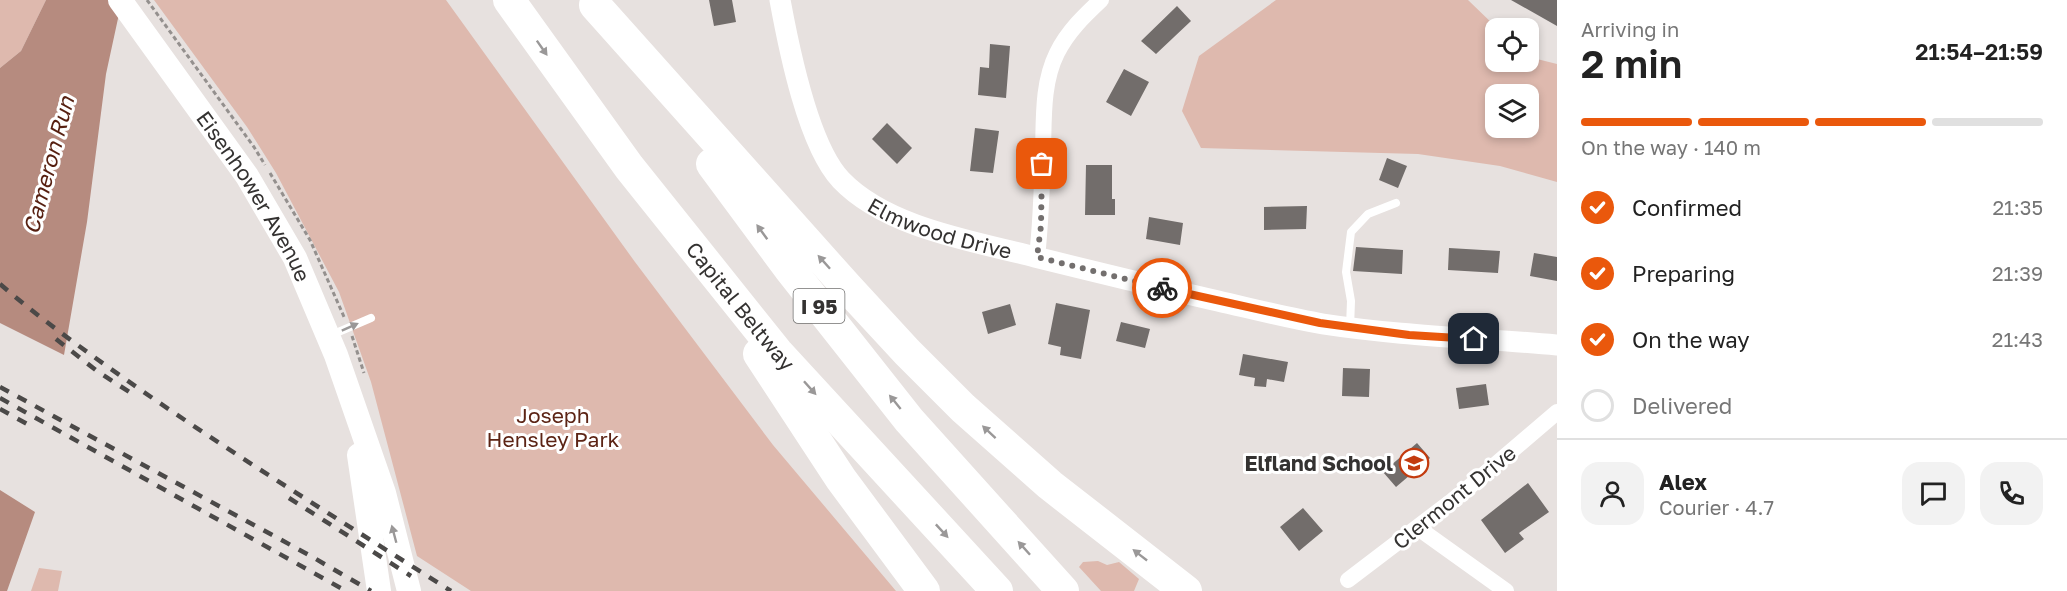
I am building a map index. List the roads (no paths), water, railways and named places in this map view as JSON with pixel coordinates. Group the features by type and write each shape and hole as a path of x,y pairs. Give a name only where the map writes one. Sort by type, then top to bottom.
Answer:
{"highway":[{"name":"Capital Beltway","path":"509,0 601,130 665,214 777,352 997,591"},
{"path":"593,2 832,271 963,408 1050,486 1186,591"},
{"name":"I 95","path":"593,2 789,268 867,367 916,428 1064,591"},
{"path":"665,214 841,478 924,591"}],"main road":[{"name":"Eisenhower Avenue","path":"120,0 248,176 295,258 328,337 384,493 409,591"},
{"name":"Eisenhower Avenue","path":"354,411 379,591"}],"street":[{"name":"Elmwood Drive","path":"780,0 804,103 819,145 833,171 846,185 871,204 906,220 948,234 1037,257 1264,312 1350,328 1409,335 1557,345"},
{"path":"1037,257 1041,226 1043,122 1047,86 1054,61 1066,37 1101,0"},
{"name":"Clermont Drive","path":"1348,580 1418,528 1557,412"},
{"path":"1418,528 1506,591"}],"lane":[{"path":"1350,328 1351,301 1346,272 1351,232 1368,214 1396,203"},
{"path":"328,337 371,318"}],"water":[{"name":"Cameron Run","path":"46,0 122,0 106,74 87,222 64,355 0,323 0,68 21,51"},
{"path":"0,490 35,512 7,591 0,591"}],"railway":[{"path":"0,284 120,376 293,491 451,591"},
{"path":"56,339 97,371 137,397"},
{"path":"0,387 371,591"},
{"path":"0,398 346,591"},
{"path":"0,409 29,425"},
{"path":"289,498 411,576"}],"place":[{"name":"Elfland School","path":"1414,463"}],"park label":[{"name":"Joseph Hensley Park","path":"553,427"}]}
